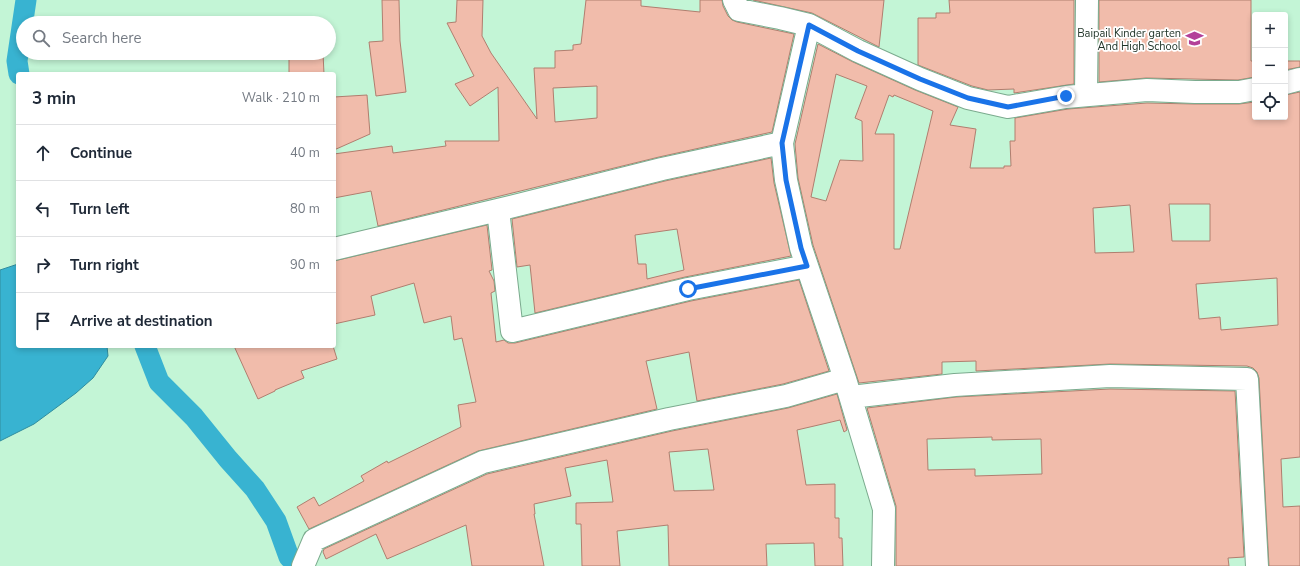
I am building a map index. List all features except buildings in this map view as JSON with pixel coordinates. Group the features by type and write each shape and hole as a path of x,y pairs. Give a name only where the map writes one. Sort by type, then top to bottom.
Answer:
{"street":[{"path":"734,0 739,10 809,25 858,51 920,79 968,98 1008,107 1066,96 1147,90 1239,92 1252,90"},
{"path":"1086,95 1087,0"},
{"path":"809,25 782,143 786,180 801,248 848,388 884,509 883,566"},
{"path":"1288,82 1300,79"},
{"path":"336,249 662,169 782,143"},
{"path":"498,210 512,331 688,289 807,266"},
{"path":"303,566 314,540 483,462 669,419 786,396 848,388 955,386 1110,376 1247,379 1257,566"}],"water":[{"path":"16,265 16,348 107,348 108,356 93,378 76,393 34,424 0,441 0,270"}],"waterway":[{"path":"24,16 26,0"},
{"path":"17,60 19,72"},
{"path":"146,348 159,382 194,417 228,459 255,489 276,521 289,557 301,566"}],"place":[{"name":"Baipail Kinder garten And High School","path":"1194,39"}],"route":[{"path":"688,289 807,266 801,248 786,180 782,143 809,25 858,51 920,79 968,98 1008,107 1066,96"}]}
